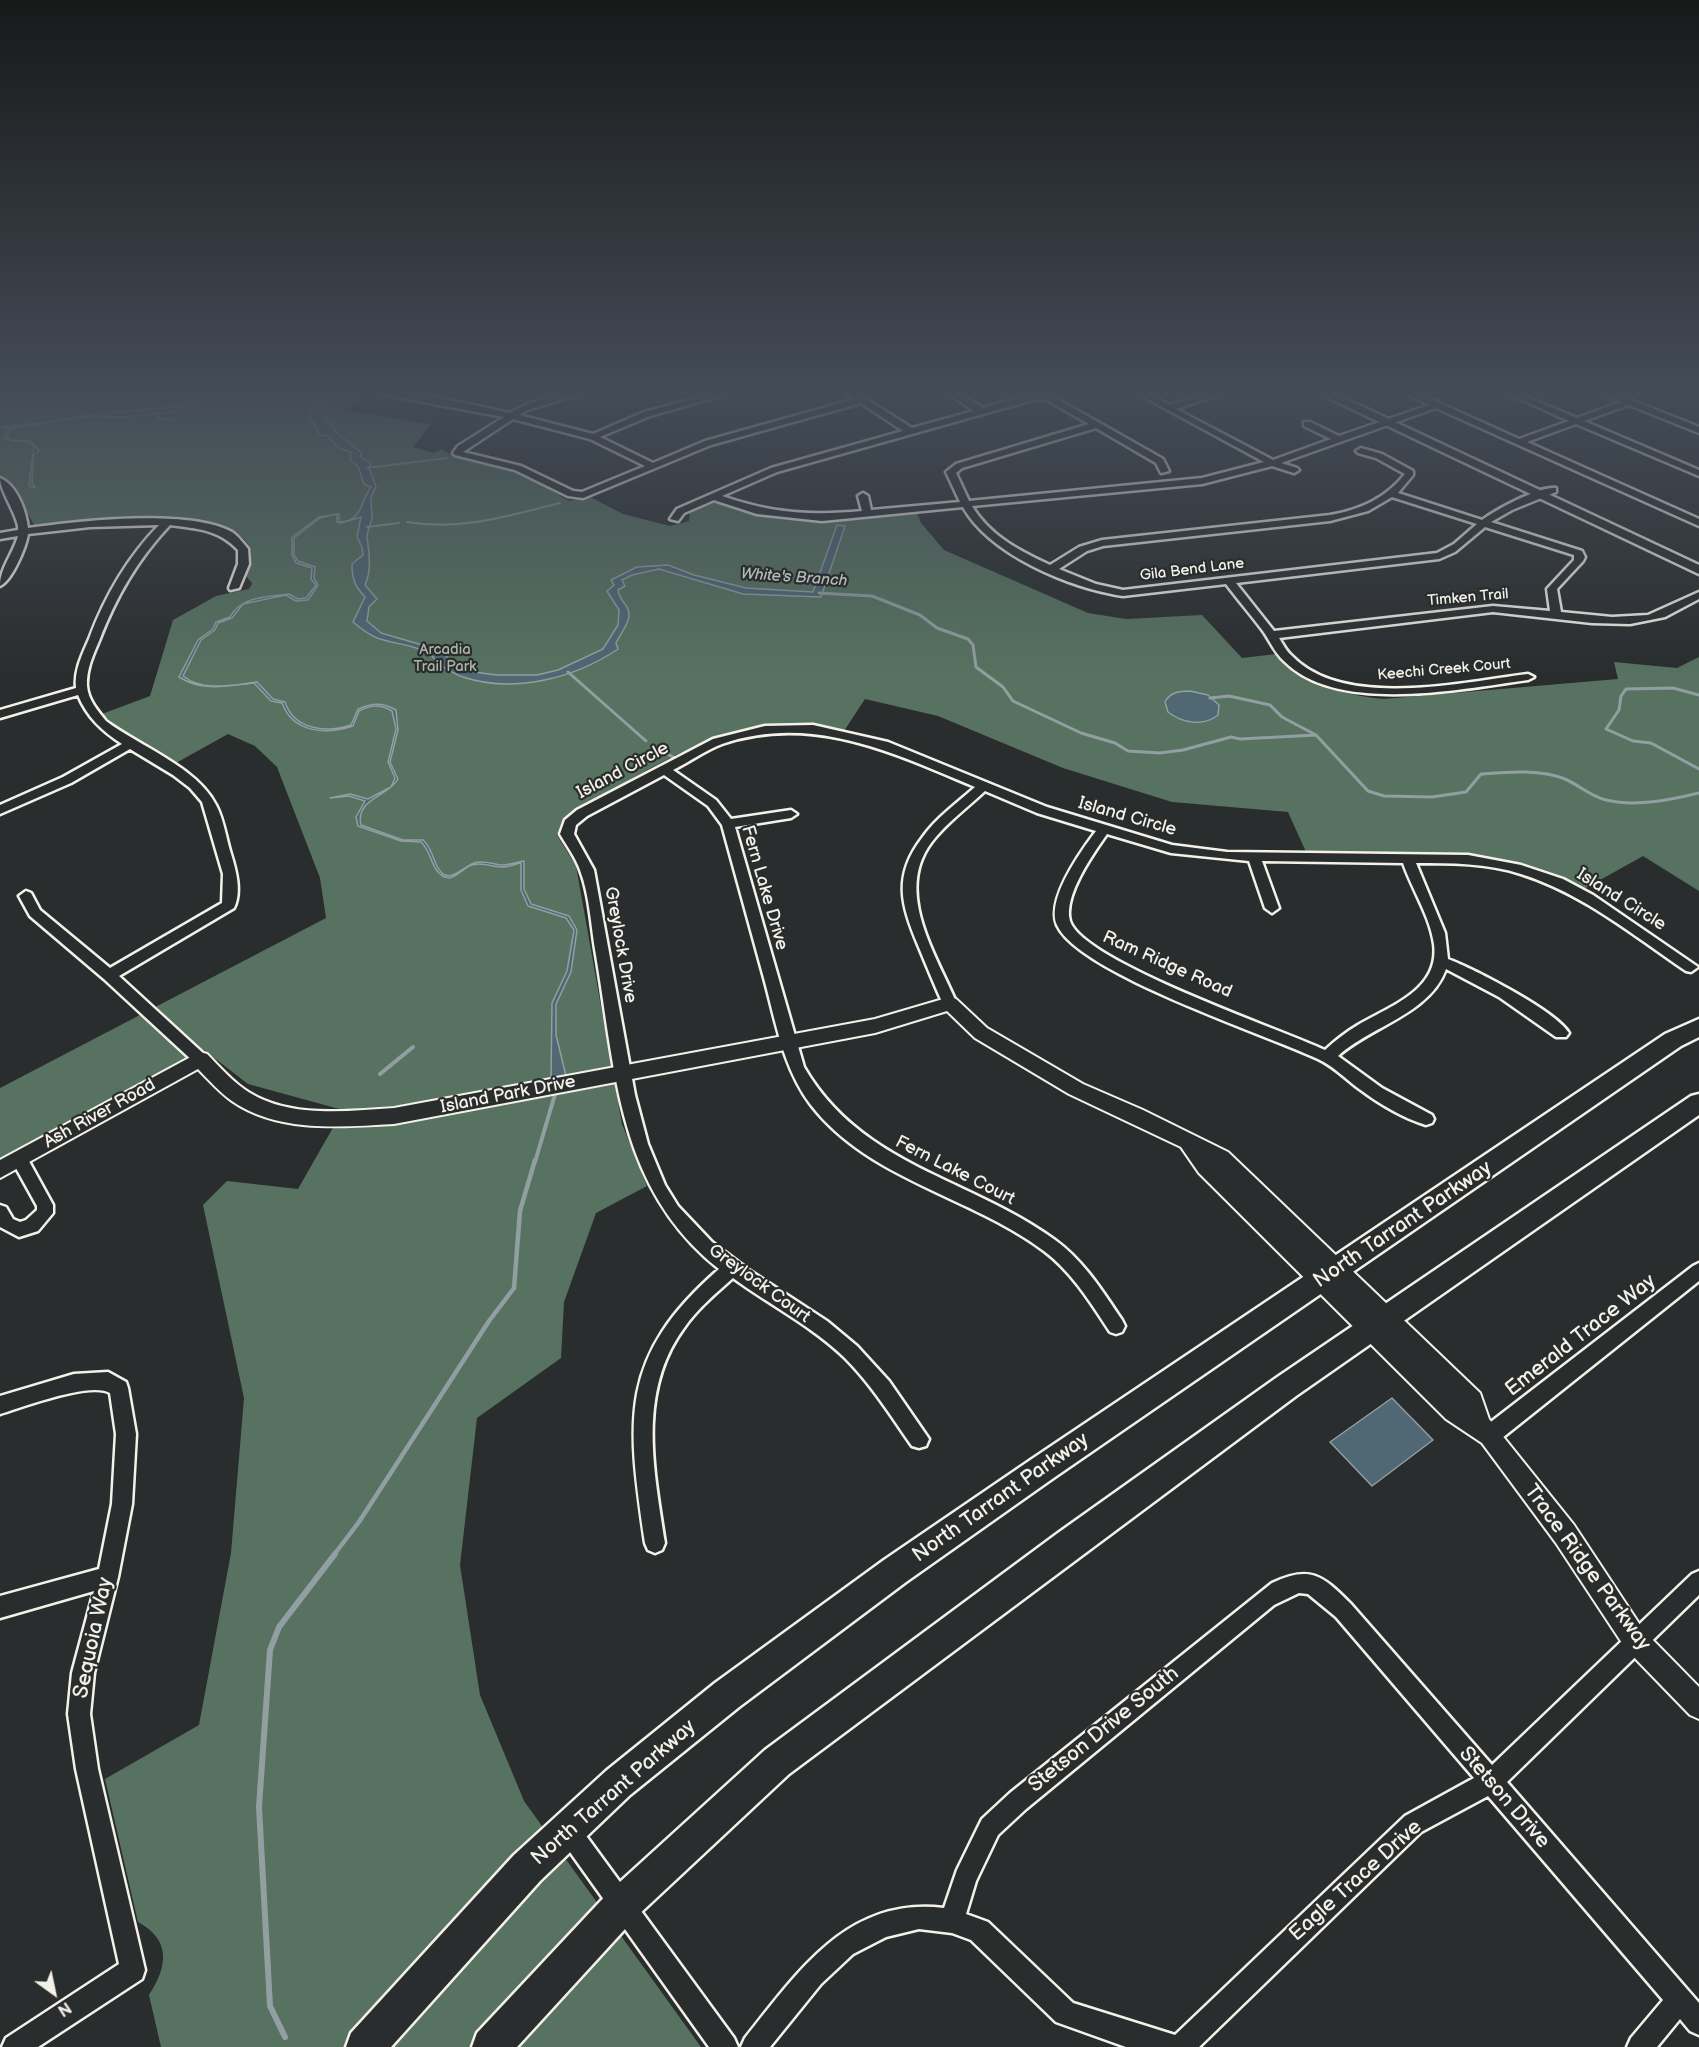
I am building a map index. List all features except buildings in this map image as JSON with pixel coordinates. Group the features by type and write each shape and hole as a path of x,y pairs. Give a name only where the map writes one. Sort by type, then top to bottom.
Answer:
{"main road":[{"path":"1532,487 1699,557"},
{"path":"1533,487 1699,570"},
{"name":"North Tarrant Parkway","path":"365,2047 527,1868 618,1783 727,1695 895,1571 1672,1040 1699,1027"},
{"path":"491,2047 623,1904 777,1762 1088,1530 1379,1324 1699,1103"}],"street":[{"path":"0,583 23,541 24,531 17,507 2,487"},
{"path":"559,487 578,495 600,487"},
{"path":"675,519 680,511 735,487"},
{"name":"Gila Bend Lane","path":"959,487 983,530 991,537 1051,569 1109,593 1123,594 1439,556 1462,544 1485,522 1540,490"},
{"path":"712,496 733,505 787,516 822,518 1146,487"},
{"path":"1051,569 1083,549 1102,543 1344,515 1368,509 1392,494 1398,487"},
{"path":"1617,487 1699,523"},
{"path":"1392,494 1578,553 1580,557 1578,561 1552,589 1556,613"},
{"path":"863,496 867,514"},
{"path":"0,536 84,524 206,526 225,531 237,539 244,550 244,560 234,588"},
{"path":"109,975 229,905 233,882 206,799 185,778 98,719 87,704 82,690 81,676 103,615 120,582 142,548 167,524"},
{"name":"Keechi Creek Court","path":"1229,581 1289,660 1304,671 1337,685 1373,692 1420,690 1528,677"},
{"name":"Timken Trail","path":"1272,635 1493,609 1620,620 1649,618 1699,595"},
{"path":"0,714 82,690"},
{"name":"Island Circle","path":"567,828 582,813 717,742 747,733 813,729 884,745 983,786 1103,830 1180,851 1208,855 1485,861 1541,875 1588,898 1691,967"},
{"path":"0,810 68,780 132,743"},
{"name":"Fern Lake Drive","path":"664,770 712,803 728,824 789,1043"},
{"name":"Trace Ridge Parkway","path":"983,786 919,849 908,874 907,897 911,911 950,1004 981,1033 1076,1089 1136,1115 1189,1144 1206,1167 1330,1275 1379,1324 1454,1411 1485,1430 1565,1534 1635,1640 1699,1706"},
{"path":"728,824 790,814"},
{"name":"Greylock Drive","path":"567,828 569,839 584,864 588,876 623,1073"},
{"name":"Ram Ridge Road","path":"1103,830 1076,875 1062,907 1064,925 1077,943 1118,968 1327,1057 1372,1089 1426,1119"},
{"path":"1254,856 1272,908"},
{"path":"1327,1057 1352,1036 1421,995 1431,985 1442,962 1438,935 1408,858"},
{"name":"Island Park Drive","path":"26,896 35,914 109,975 243,1098 272,1111 315,1118 394,1116 874,1026 950,1004"},
{"path":"1442,962 1476,975 1519,1001 1560,1033"},
{"name":"Fern Lake Court","path":"789,1043 796,1067 827,1113 876,1153 1010,1221 1050,1246 1083,1276 1116,1326"},
{"name":"Ash River Road","path":"0,1170 200,1059"},
{"name":"Greylock Court","path":"623,1073 630,1114 652,1177 664,1200 689,1231 732,1268 838,1341 858,1358 919,1439"},
{"path":"0,1212 7,1224 19,1230 32,1226 45,1213 45,1205 19,1159"},
{"path":"655,1543 645,1474 642,1399 655,1357 673,1328 693,1304 732,1268"},
{"name":"Emerald Trace Way","path":"1485,1430 1699,1271"},
{"name":"Sequoia Way","path":"0,1406 74,1383 108,1381 119,1388 126,1434 122,1504 108,1577 83,1673 79,1714 87,1769 133,1970 15,2047"},
{"path":"0,1607 108,1577"},
{"name":"Stetson Drive","path":"1304,1581 1325,1593 1343,1610 1699,2022"},
{"name":"Stetson Drive South","path":"952,1921 965,1878 990,1827 1018,1801 1267,1598 1289,1583 1304,1581"},
{"name":"Eagle Trace Drive","path":"1181,2047 1413,1824 1490,1782 1635,1640 1699,1581"},
{"path":"568,1830 725,2047"},
{"path":"754,2047 812,1975 844,1945 883,1925 919,1917 952,1921 979,1931 1065,2013 1118,2032 1172,2047"},
{"path":"1640,2047 1680,2000"}],"green space":[{"name":"Arcadia Trail Park","path":"14,487 545,487 569,501 590,497 623,514 670,526 689,521 690,510 714,501 750,512 807,519 866,518 917,512 921,523 944,550 1088,613 1126,619 1202,615 1242,658 1276,654 1299,673 1326,686 1339,691 1384,699 1618,679 1614,662 1677,668 1699,657 1699,891 1643,856 1584,889 1524,864 1476,855 1306,852 1288,812 1172,802 1063,768 938,716 865,699 844,731 780,725 758,727 711,739 664,761 575,811 562,822 557,835 576,866 622,1124 647,1186 596,1213 564,1302 561,1358 477,1418 460,1565 480,1695 524,1801 701,2047 161,2047 149,1995 160,1974 163,1954 156,1937 138,1922 105,1779 199,1725 231,1553 244,1398 203,1205 227,1181 298,1189 343,1110 248,1084 204,1050 0,1161 0,1088 326,918 320,878 277,767 255,746 228,734 176,763 119,728 102,714 150,696 173,620 216,596 249,589 252,584 246,573 251,553 249,546 235,533 212,524 183,520 115,519 34,525"}],"water":[{"path":"371,487 376,487 371,500 372,517 367,537 369,567 365,585 377,599 369,607 367,621 381,633 436,649 466,671 497,675 537,675 558,670 603,649 618,625 619,610 607,591 614,585 611,580 637,567 668,565 694,575 746,588 813,592 837,525 845,526 821,597 743,594 659,569 632,575 622,580 625,586 618,590 629,616 616,643 618,649 583,668 564,675 544,680 503,684 483,682 453,673 438,664 428,653 377,638 353,622 365,597 353,579 352,570 352,564 363,555 357,537 361,517 341,523 337,522 337,514 339,514 339,522 353,518 360,510"},
{"path":"333,515 320,518 294,538 294,555 298,561 315,567 314,578 318,585 308,600 296,601 286,595 243,604 232,618 218,623 215,630 201,640 183,676 209,686 197,685 179,677 198,640 213,629 216,622 230,617 241,605 248,601 264,597 289,594 298,599 306,598 316,585 311,579 312,568 296,563 292,555 292,537 319,517"},
{"path":"257,682 273,699 285,702 296,719 303,724 322,729 351,725 358,709 368,706 377,704 396,710 398,730 390,762 398,779 391,787 395,778 388,762 396,729 392,711 379,706 372,707 359,711 353,726 322,731 302,726 294,721 282,703 271,701 254,683 237,685"},
{"path":"1190,691 1208,695 1219,705 1218,715 1206,721 1193,722 1180,719 1168,712 1165,702 1172,694"},
{"path":"391,787 363,809 360,816 361,825 403,840 423,840 438,869 449,876 477,862 507,865 524,861 524,889 531,904 569,916 577,930 571,972 556,1004 556,1035 566,1076 551,1078 552,1003 567,971 574,930 566,918 528,906 521,890 521,863 507,867 473,865 452,877 444,877 437,871 421,842 401,841 358,826 356,817 365,801 349,796 330,798 350,794 368,799"},
{"path":"1392,1398 1433,1440 1372,1486 1330,1442"}],"waterway":[{"path":"407,522 447,525 484,521 560,503"},
{"path":"367,527 399,523"},
{"name":"White's Branch","path":"833,594 819,593 872,596 920,615 937,628 968,639 973,645 976,667 1003,687 1013,701 1081,733 1115,743 1128,751 1160,753 1183,750 1231,737 1240,739 1316,735"},
{"path":"568,672 646,741"},
{"name":"White's Branch","path":"1699,695 1673,688 1626,689 1621,696 1619,710 1606,729 1633,741 1651,743 1699,769"},
{"path":"1210,698 1229,696 1270,705 1282,717 1316,735"},
{"name":"White's Branch","path":"1316,735 1368,791 1384,796 1432,797 1466,792 1481,774 1513,772 1534,772 1555,776 1570,781 1600,798 1617,802 1653,802 1699,793"},
{"path":"667,754 675,758"},
{"path":"380,1074 413,1047"},
{"path":"535,1162 556,1091"},
{"path":"333,1556 359,1522 489,1321 514,1288 520,1211 535,1160"},
{"path":"285,2037 270,2006 259,1807 270,1650 279,1627 335,1554"}]}
